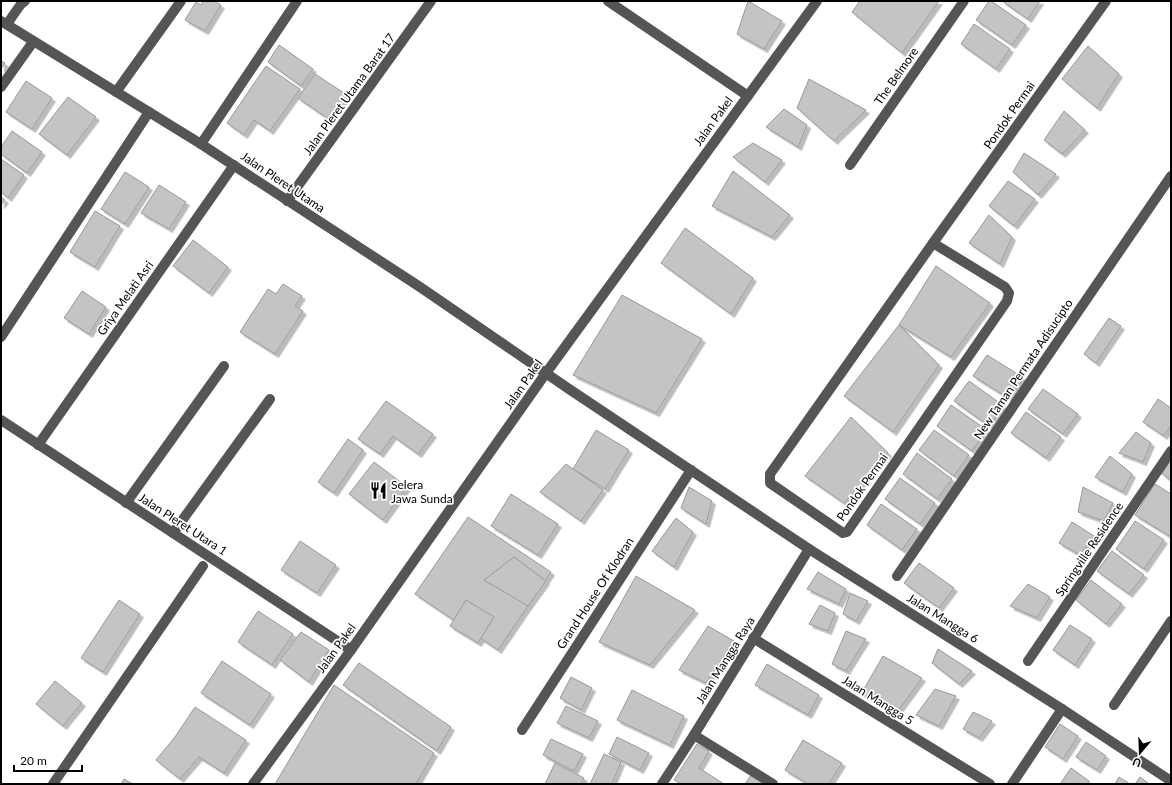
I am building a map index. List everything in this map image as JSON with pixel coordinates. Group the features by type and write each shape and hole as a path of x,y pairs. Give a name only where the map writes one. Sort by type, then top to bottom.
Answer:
{"street":[{"path":"4,23 25,1"},
{"path":"116,92 181,1"},
{"path":"201,144 297,1"},
{"name":"Jalan Pleret Utama Barat 17","path":"287,201 431,1"},
{"path":"608,1 748,96"},
{"name":"Jalan Pakel","path":"253,784 351,650 546,373 817,1"},
{"name":"The Belmore","path":"850,165 964,1"},
{"name":"Pondok Permai","path":"934,243 1005,287 1009,293 1007,301 847,532 843,533 770,483 770,474 934,243 1106,1"},
{"name":"Jalan Pleret Utama","path":"4,23 234,165 420,287 691,470"},
{"path":"1,87 33,42"},
{"path":"1,337 149,112"},
{"name":"Griya Melati Asri","path":"38,445 234,165"},
{"name":"New Taman Permata Adisucipto","path":"897,576 1171,176"},
{"path":"126,503 224,366"},
{"path":"173,533 270,399"},
{"name":"Jalan Pleret Utara 1","path":"1,420 351,650"},
{"name":"Springville Residence","path":"1028,661 1171,451"},
{"name":"Jalan Mangga 6","path":"691,470 809,549 1062,709 1171,781"},
{"name":"Grand House Of Klodran","path":"522,730 691,470"},
{"name":"Jalan Mangga Raya","path":"662,784 809,549"},
{"path":"53,784 203,566"},
{"path":"1114,705 1171,620"},
{"name":"Jalan Mangga 5","path":"753,638 990,784"},
{"path":"1012,784 1062,709"},
{"path":"694,735 773,784"}],"building":[{"path":"203,1 214,1 221,5 205,31 185,20 196,2 201,5"},
{"path":"748,1 782,21 764,49 737,34"},
{"path":"860,1 939,1 902,53 852,12"},
{"path":"989,1 1026,25 1012,45 976,20"},
{"path":"1002,1 1040,1 1028,19"},
{"path":"974,24 1010,49 996,69 961,44"},
{"path":"279,45 313,69 301,86 268,62"},
{"path":"1088,46 1119,74 1097,108 1062,79"},
{"path":"1,61 5,63 1,69"},
{"path":"266,66 300,89 270,131 254,120 244,135 227,123"},
{"path":"315,74 347,95 330,120 298,98"},
{"path":"809,79 866,110 834,141 797,108"},
{"path":"26,81 52,98 32,129 6,112"},
{"path":"68,97 96,117 67,155 39,134"},
{"path":"784,109 807,125 798,147 766,127"},
{"path":"1064,111 1085,130 1062,154 1044,140"},
{"path":"12,131 42,152 27,173 1,154 1,147"},
{"path":"753,143 782,160 765,182 733,157"},
{"path":"1024,153 1056,174 1038,195 1013,172"},
{"path":"1,159 24,175 8,198 1,192"},
{"path":"733,171 790,215 772,237 712,206"},
{"path":"125,172 149,187 125,224 101,209"},
{"path":"1008,181 1035,199 1014,226 989,206"},
{"path":"159,185 186,202 169,229 141,213"},
{"path":"1,197 5,200 1,205"},
{"path":"95,211 120,226 95,267 70,252"},
{"path":"989,215 1012,237 1000,264 969,243"},
{"path":"685,228 753,278 731,314 661,263"},
{"path":"193,240 228,267 209,293 173,266"},
{"path":"936,266 990,303 951,357 899,325"},
{"path":"283,284 302,296 295,306 303,311 275,354 240,332 268,289 276,294"},
{"path":"82,291 106,307 89,334 64,318"},
{"path":"622,295 702,339 656,413 573,375"},
{"path":"1109,318 1121,326 1096,363 1084,354"},
{"path":"899,325 939,365 893,432 844,396"},
{"path":"987,355 1024,378 1010,399 973,376"},
{"path":"969,381 1004,406 989,426 954,401"},
{"path":"1043,389 1078,414 1063,434 1028,409"},
{"path":"1158,399 1171,408 1171,425 1164,436 1143,422"},
{"path":"386,401 433,434 418,454 393,436 380,454 358,439"},
{"path":"951,405 987,430 972,451 937,426"},
{"path":"1026,412 1061,437 1046,458 1011,433"},
{"path":"851,417 888,453 844,503 805,476"},
{"path":"596,430 629,450 605,489 573,469"},
{"path":"934,430 969,455 954,476 919,450"},
{"path":"1136,432 1151,443 1143,462 1119,453"},
{"path":"348,439 363,450 334,493 318,482"},
{"path":"917,453 952,479 937,499 903,474"},
{"path":"1110,456 1132,474 1123,492 1095,477"},
{"path":"1171,459 1171,480 1162,474"},
{"name":"Selera Jawa Sunda","path":"374,462 407,487 383,520 349,494"},
{"path":"566,464 603,490 581,521 540,492"},
{"path":"900,478 935,503 920,524 885,499"},
{"path":"1155,484 1171,494 1171,537 1135,515"},
{"path":"689,487 712,501 706,524 681,508"},
{"path":"1083,487 1113,503 1104,521 1078,512"},
{"path":"511,494 558,524 538,555 491,526"},
{"path":"881,504 917,529 902,550 867,525"},
{"path":"468,517 551,572 498,650 415,594"},
{"path":"676,518 693,532 674,567 652,551"},
{"path":"1135,521 1164,540 1144,569 1116,549"},
{"path":"1072,522 1094,536 1080,555 1059,543"},
{"path":"300,541 336,565 317,593 281,570"},
{"path":"1112,551 1144,575 1129,594 1097,571"},
{"path":"514,557 546,581 528,606 484,580"},
{"path":"919,563 954,588 939,608 904,583"},
{"path":"818,572 846,589 839,604 807,589"},
{"path":"636,576 695,610 650,665 599,642"},
{"path":"1091,580 1122,604 1106,624 1076,600"},
{"path":"1028,584 1050,597 1037,618 1010,606"},
{"path":"850,593 868,601 856,621 843,614"},
{"path":"119,600 140,614 103,672 81,658"},
{"path":"466,600 494,617 478,643 450,626"},
{"path":"820,605 835,613 828,631 809,624"},
{"path":"258,611 293,634 272,665 238,642"},
{"path":"1070,625 1092,639 1075,665 1053,650"},
{"path":"708,626 734,641 706,683 679,670"},
{"path":"846,631 866,639 846,671 832,664"},
{"path":"301,632 329,650 309,682 280,660"},
{"path":"938,649 972,671 959,684 932,663"},
{"path":"883,656 922,678 897,712 861,694"},
{"path":"222,661 271,694 250,725 201,693"},
{"path":"359,663 451,727 437,751 343,685"},
{"path":"767,664 819,695 808,715 755,685"},
{"path":"571,677 592,688 581,710 560,698"},
{"path":"55,681 82,703 63,726 36,704"},
{"path":"334,685 434,753 416,784 275,784"},
{"path":"935,689 956,696 939,726 916,715"},
{"path":"632,690 684,716 670,745 617,720"},
{"path":"566,706 598,721 589,738 557,723"},
{"path":"195,707 246,740 224,773 199,757 180,779 156,760 175,737"},
{"path":"973,712 992,721 979,738 963,729"},
{"path":"1060,724 1078,736 1063,759 1045,747"},
{"path":"617,737 649,753 640,770 609,754"},
{"path":"551,739 583,754 574,771 543,755"},
{"path":"803,740 842,763 829,784 808,784 785,770"},
{"path":"1086,742 1106,756 1097,770 1076,757"},
{"path":"697,744 709,751 699,768 724,784 681,784 674,780"},
{"path":"604,754 621,762 612,784 590,784"},
{"path":"555,763 584,778 581,784 545,784"},
{"path":"1071,768 1089,781 1087,784 1060,784"},
{"path":"751,775 765,784 745,784"},
{"path":"1119,777 1130,784 1115,784"},
{"path":"1140,777 1149,784 1135,784"},
{"path":"124,779 133,784 121,784"}],"place":[{"name":"Selera Jawa Sunda","path":"378,491"}]}
